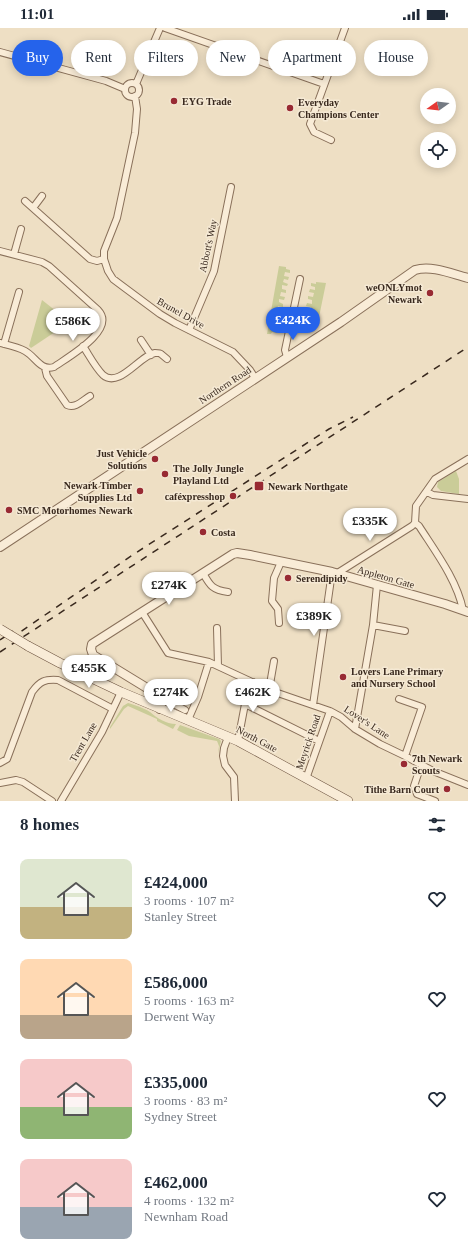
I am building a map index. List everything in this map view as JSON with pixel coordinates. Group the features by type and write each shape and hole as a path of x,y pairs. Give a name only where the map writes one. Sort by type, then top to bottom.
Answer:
{"main road":[{"path":"0,629 60,663 121,692 161,705"},
{"name":"North Gate","path":"161,705 188,720 238,741 348,801"}],"street":[{"path":"25,201 90,259 104,259 106,246 118,218 135,133 135,96 139,91 136,84 160,28"},
{"path":"165,28 324,84"},
{"path":"331,140 317,135 310,127 312,117 345,28"},
{"path":"0,52 106,81 125,89 127,95 130,97 135,96"},
{"path":"125,89 130,83 136,84"},
{"name":"Abbott's Way","path":"189,330 214,271 231,187"},
{"path":"33,208 42,196"},
{"path":"14,254 21,229"},
{"path":"0,251 42,262 49,266 100,312 103,318 101,328 93,338 54,367 45,368 41,366 34,356 24,350 2,344 19,292"},
{"name":"Brunel Drive","path":"104,259 108,271 117,282 151,308 189,330 233,352 250,370 255,378"},
{"name":"Northern Road","path":"0,547 287,357 415,270 433,269 468,278"},
{"path":"287,357 285,350 300,279"},
{"path":"141,340 151,355"},
{"path":"83,346 100,371 110,378 120,376 156,353 161,354 167,359"},
{"path":"45,368 47,376 67,405 70,407 90,396"},
{"path":"313,705 334,573 412,526 415,523 416,506 438,477 468,458"},
{"path":"427,492 433,495 468,499"},
{"path":"415,523 419,526 439,556 466,611"},
{"name":"Appleton Gate","path":"92,644 233,554 237,553 334,573 466,611"},
{"path":"279,623 278,609 272,601 274,578 281,562"},
{"path":"203,573 212,587 220,591 228,592"},
{"path":"355,729 374,625 378,585"},
{"name":"Lover's Lane","path":"142,612 168,653 209,662 269,690 330,711 341,717 355,729 380,744 432,771 468,785"},
{"path":"374,625 405,631"},
{"path":"216,630 218,666"},
{"name":"North Gate","path":"92,644 91,648 93,655 160,696 161,705 168,701 185,710"},
{"path":"269,690 274,661"},
{"path":"188,720 198,697 209,662"},
{"path":"1,763 7,759 32,692 37,685 48,679 58,680 113,709"},
{"path":"238,741 246,704 253,682"},
{"name":"Trent Lane","path":"61,801 102,732 121,692"},
{"path":"399,699 422,707 405,756"},
{"path":"246,704 319,741"},
{"name":"Meyrick Road","path":"306,779 330,711"},
{"path":"228,737 223,756 225,765 234,777 235,801"},
{"path":"421,765 414,786 417,794 435,801"},
{"path":"0,783 16,780 23,782 52,801"}],"green space":[{"path":"279,266 286,267 286,269 290,270 290,273 285,272 284,276 289,277 288,280 284,279 283,282 288,284 287,286 282,285 282,289 286,290 286,293 281,292 280,296 285,297 284,300 279,299 279,302 283,304 283,307 278,306 277,309 282,311 281,313 277,313 276,316 281,317 280,320 275,319 275,323 279,324 279,327 274,326 273,330 278,331 277,333 272,332 271,334 267,334"},
{"path":"316,282 326,283 319,317 309,316 310,314 305,313 306,310 310,311 311,307 306,306 307,303 312,304 312,300 308,299 308,296 313,297 314,293 309,292 310,289 315,290 315,287 311,286 311,283 316,284"},
{"path":"42,300 70,322 31,348 29,346"},
{"path":"456,471 459,479 459,494 441,491 437,487 438,482"},
{"path":"128,703 145,709 165,722 176,724 173,729 157,721 157,719 128,706 124,709 110,729 123,706"},
{"path":"180,725 219,739 221,741 218,754 219,746 217,741 189,736 177,730"}],"railway":[{"path":"0,652 468,347"},
{"path":"10,639 134,554 329,429 353,417"},
{"path":"0,640 13,631"}],"place":[{"name":"EYG Trade","path":"174,101"},
{"name":"Everyday Champions Center","path":"290,108"},
{"name":"weONLYmot Newark","path":"430,293"},
{"name":"Just Vehicle Solutions","path":"155,459"},
{"name":"The Jolly Jungle Playland Ltd","path":"165,474"},
{"name":"Newark Northgate","path":"259,486"},
{"name":"Newark Timber Supplies Ltd","path":"140,491"},
{"name":"caféxpresshop","path":"233,496"},
{"name":"SMC Motorhomes Newark","path":"9,510"},
{"name":"Costa","path":"203,532"},
{"name":"Serendipidy","path":"288,578"},
{"name":"Lovers Lane Primary and Nursery School","path":"343,677"},
{"name":"7th Newark Scouts","path":"404,764"},
{"name":"Tithe Barn Court","path":"447,789"}]}
